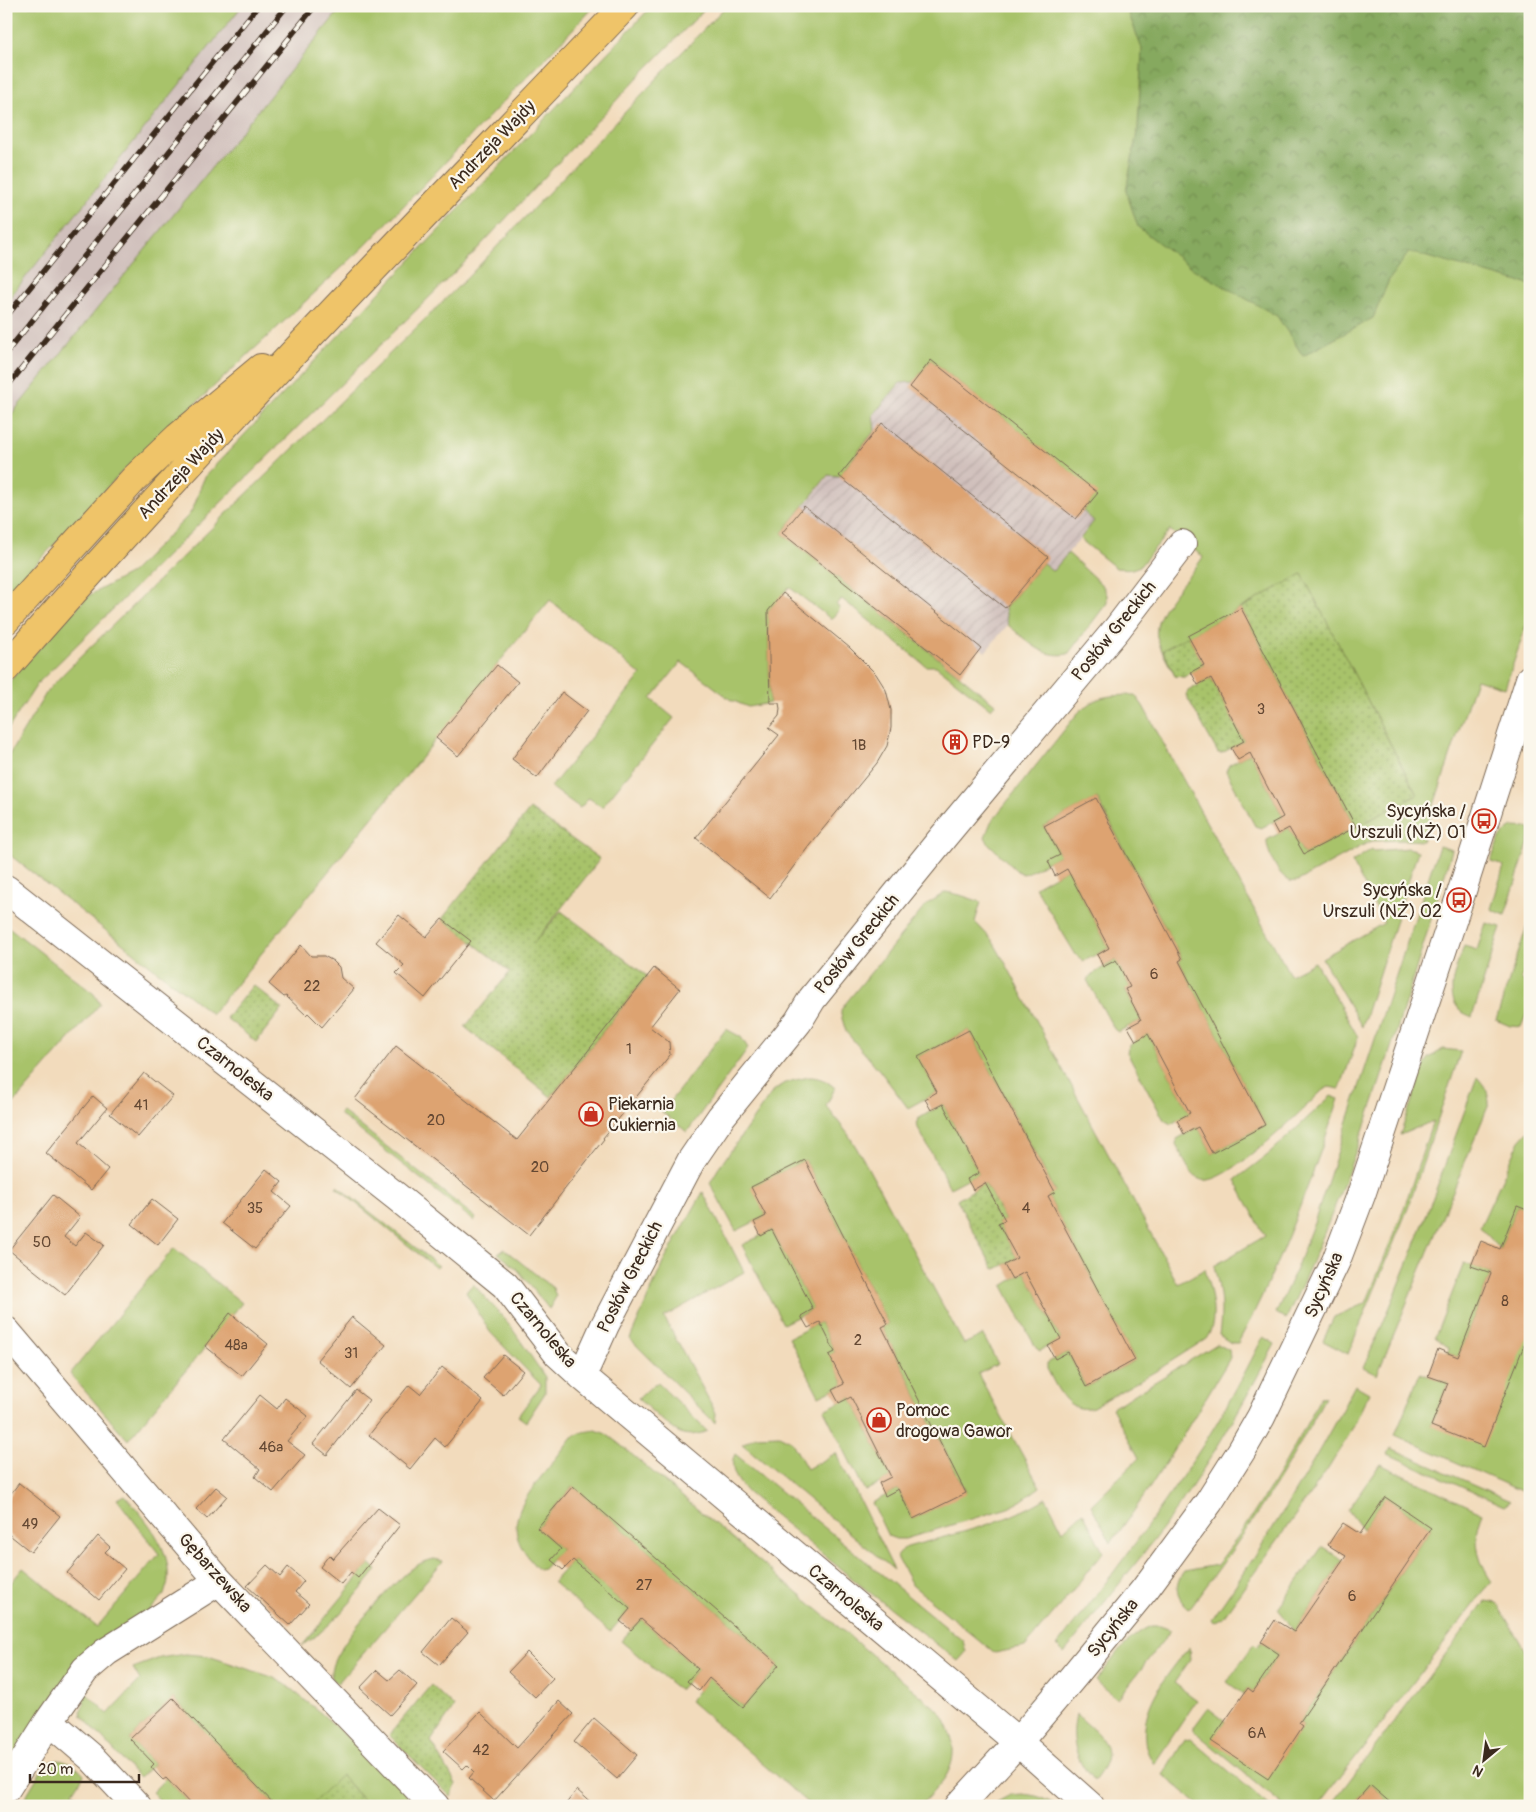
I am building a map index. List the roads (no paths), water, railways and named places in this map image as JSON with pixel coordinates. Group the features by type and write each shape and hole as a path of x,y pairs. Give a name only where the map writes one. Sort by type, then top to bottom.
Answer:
{"main road":[{"name":"Andrzeja Wajdy","path":"6,668 97,564 359,284 625,6"},
{"name":"Andrzeja Wajdy","path":"6,620 134,479 167,448 359,284"}],"street":[{"name":"Posłów Greckich","path":"582,1376 605,1325 691,1161 721,1117 798,1022 812,999 944,836 1117,629 1182,544"},
{"name":"Sycyńska","path":"959,1806 1018,1742 1145,1588 1208,1502 1256,1425 1336,1261 1459,900 1530,679"},
{"name":"Czarnoleska","path":"6,889 389,1191 505,1285 558,1354 582,1376 1018,1742 1090,1806"},
{"name":"Gębarzewska","path":"6,1331 219,1581 435,1806"},
{"path":"6,1789 49,1721 85,1670 106,1652 219,1581"},
{"path":"49,1721 91,1757 137,1806"}],"railway":[{"path":"6,317 258,6"},
{"path":"6,353 287,6"},
{"path":"6,388 315,6"}],"place":[{"name":"PD-9","path":"955,742"},
{"name":"Sycyńska / Urszuli (NŻ) 01","path":"1484,821"},
{"name":"Sycyńska / Urszuli (NŻ) 02","path":"1459,900"},
{"name":"Piekarnia Cukiernia","path":"591,1114"},
{"name":"Pomoc drogowa Gawor","path":"879,1420"}]}
